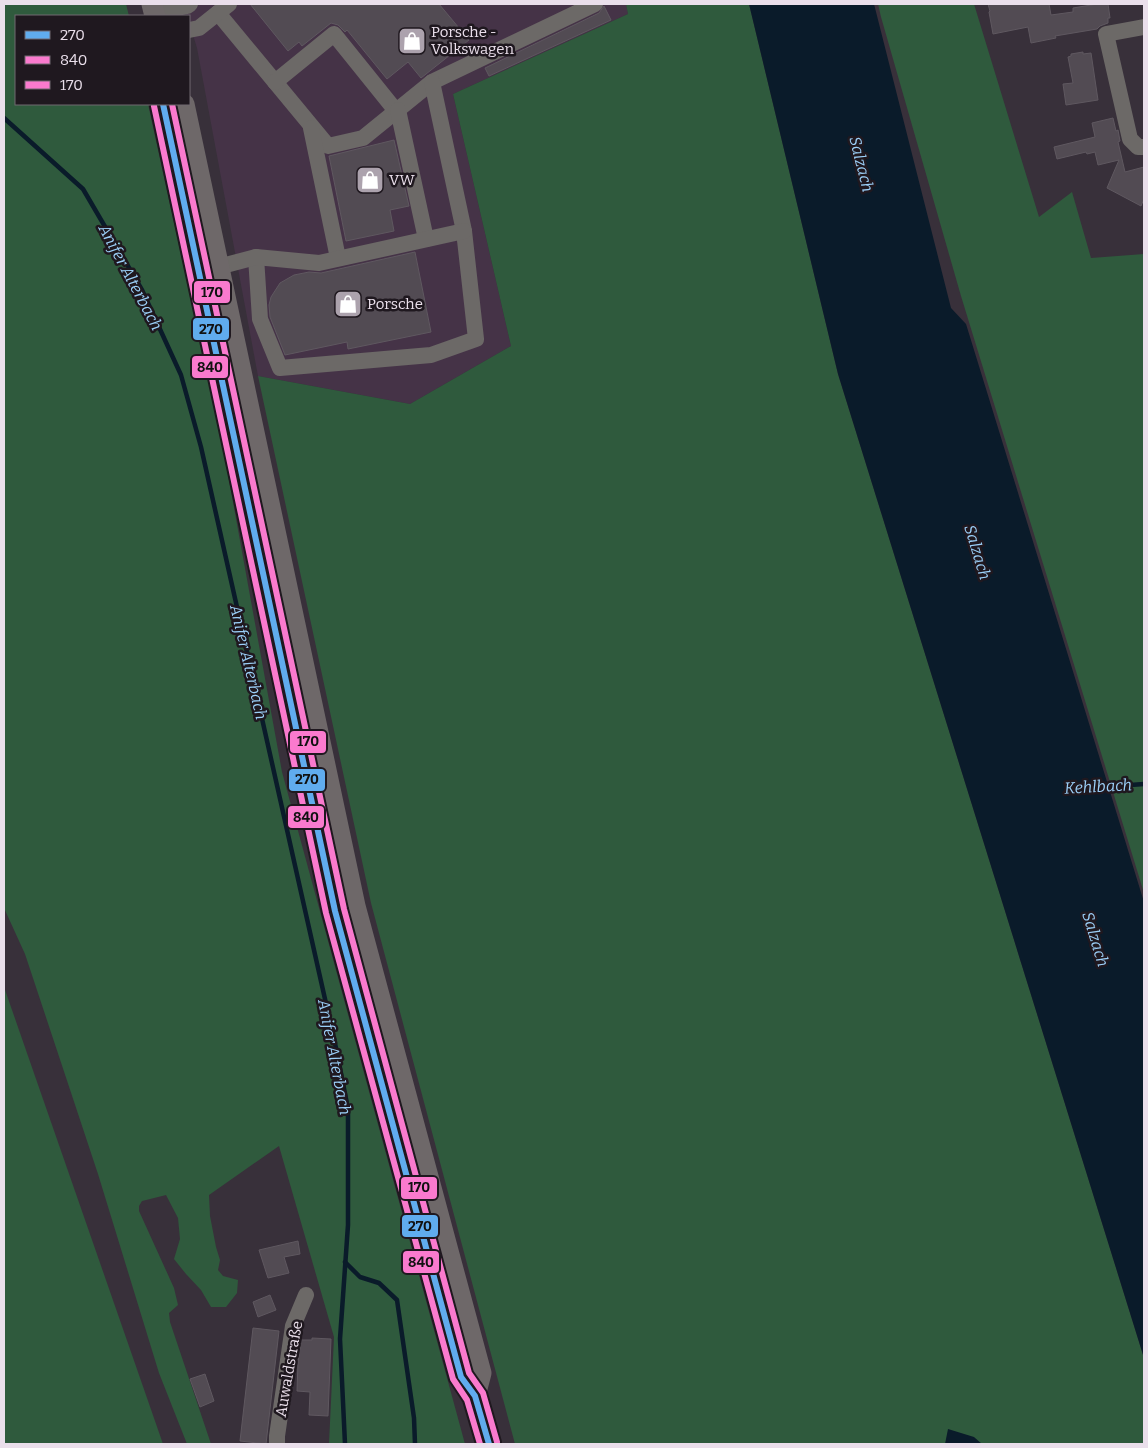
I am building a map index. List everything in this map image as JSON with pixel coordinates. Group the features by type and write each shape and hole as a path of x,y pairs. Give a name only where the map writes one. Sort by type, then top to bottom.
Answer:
{"main road":[{"path":"163,105 335,911 461,1377 476,1396 489,1444"},
{"path":"184,105 355,906 480,1374 476,1396"}],"street":[{"path":"154,11 190,4"},
{"path":"190,30 199,28 223,8 275,82 328,146 363,138 432,82 595,4"},
{"path":"1144,27 1106,34 1130,139 1138,147 1144,147"},
{"path":"275,82 334,34 397,110 426,239"},
{"path":"256,257 260,319 280,368 431,354 476,339 464,231 432,82"},
{"path":"310,123 338,258"},
{"path":"218,267 256,257 319,262 464,231"},
{"name":"Auwaldstraße","path":"277,1444 294,1326 306,1296"}],"shaded area":[{"path":"183,4 626,4 628,14 453,94 511,346 410,404 258,376 197,48 190,25 190,15 187,15"}],"green space":[{"path":"4,4 126,4 129,15 15,15 15,105 148,105 223,447 282,772 465,1444 329,1444 334,1337 279,1146 209,1195 210,1216 220,1260 218,1270 223,1276 238,1280 237,1293 226,1307 211,1307 201,1290 174,1259 180,1239 178,1218 166,1195 142,1201 139,1206 139,1211 174,1288 178,1305 169,1313 170,1322 211,1444 187,1444 159,1373 98,1174 25,954 4,908"},
{"path":"626,4 749,4 838,374 1144,1358 1144,1444 515,1444 371,903 258,376 410,404 511,346 453,94 628,14"},
{"path":"878,4 974,4 1039,217 1072,192 1091,258 1144,254 1144,893 961,296"},
{"path":"4,987 163,1444 4,1444"}],"water":[{"name":"Salzach","path":"749,4 874,4 951,308 966,324 1144,902 1144,1358 838,374"},
{"path":"948,1429 974,1437 982,1444 945,1444"}],"building":[{"name":"Porsche - Volkswagen","path":"250,4 439,4 469,40 421,78 408,62 387,79 347,30 345,32 338,25 331,23 302,46 299,42 288,51"},
{"path":"988,4 1049,4 1051,15 1073,12 1073,8 1108,4 1110,18 1108,18 1108,23 1097,29 1055,36 1056,38 1031,43 1028,27 993,34"},
{"path":"604,6 611,20 489,76 485,68 599,13"},
{"path":"1083,52 1083,54 1091,53 1098,100 1066,105 1063,84 1073,83 1068,57 1071,54"},
{"path":"1113,118 1116,131 1118,130 1120,141 1118,142 1125,172 1144,167 1144,199 1141,206 1107,188 1119,160 1098,165 1095,152 1087,154 1086,152 1057,159 1054,147 1095,137 1092,123"},
{"name":"VW","path":"394,140 409,206 390,210 394,231 346,241 329,156"},
{"name":"Porsche","path":"415,252 431,332 348,349 347,342 285,355 270,317 269,305 271,297 280,283 294,275 309,272 321,273"},
{"path":"298,1241 300,1254 284,1257 289,1273 268,1278 259,1250"},
{"path":"270,1295 276,1310 258,1317 253,1302"},
{"path":"253,1328 279,1331 266,1444 240,1441"},
{"path":"312,1338 331,1339 328,1416 309,1415 310,1392 297,1391 301,1340 312,1340"},
{"path":"205,1374 214,1401 200,1407 190,1379"}],"waterway":[{"name":"Anifer Alterbach","path":"4,118 83,189 142,290 181,375 201,447 336,1048 348,1109 348,1225 340,1339 345,1444"},
{"name":"Kehlbach","path":"1103,787 1144,784"},
{"name":"Anifer Alterbach","path":"345,1262 360,1277 379,1283 397,1300 414,1418 415,1444"}],"transit line":[{"name":"270","path":"163,105 335,911 461,1377 475,1396 489,1444"},
{"name":"170","path":"172,105 344,909 469,1373 483,1393 497,1442"},
{"name":"840","path":"154,106 326,913 453,1379 467,1400 480,1444"}],"place":[{"name":"Porsche - Volkswagen","path":"412,41"},
{"name":"VW","path":"370,180"},
{"name":"Porsche","path":"348,304"}]}
